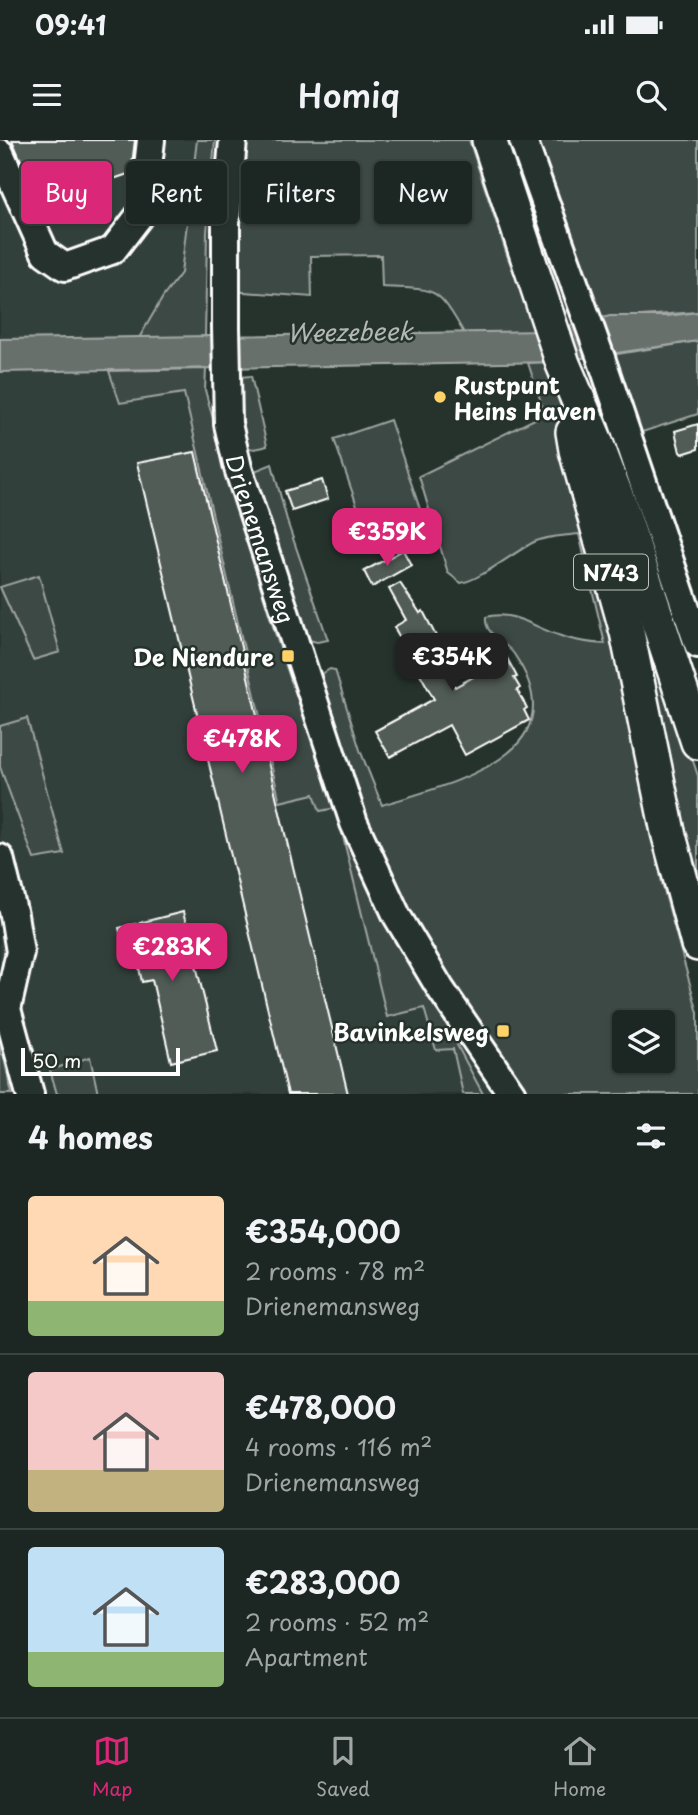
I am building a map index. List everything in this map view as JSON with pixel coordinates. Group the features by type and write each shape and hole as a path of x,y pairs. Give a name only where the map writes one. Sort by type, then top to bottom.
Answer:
{"main road":[{"name":"N743","path":"489,140 563,364 619,503 698,742"},
{"name":"N743","path":"563,364 576,450 627,632 668,832 698,944"}],"street":[{"path":"0,153 45,253 65,267 113,250 143,211 151,140"},
{"name":"Drienemansweg","path":"233,140 226,223 226,327 228,424 238,468 354,823 397,916 440,988 512,1094"},
{"path":"523,140 601,358 698,644"},
{"path":"0,858 20,952 7,1009 30,1094"}],"shaded area":[{"path":"0,140 214,140 213,161 126,161 126,224 210,224 202,426 338,814 394,946 495,1094 0,1094"},
{"path":"197,140 215,140 213,161 194,161"},
{"path":"239,140 469,140 508,258 537,332 464,333 447,306 433,293 382,287 381,255 311,256 312,297 231,291"},
{"path":"537,140 698,140 698,312 598,319 572,250"},
{"path":"187,224 208,224 205,337 139,338 163,297 181,273"},
{"path":"698,312 698,341 556,362 0,372 0,339 546,331 610,316 667,316"},
{"path":"698,341 698,414 636,434 611,355"},
{"path":"548,362 595,529 662,883 698,1013 698,1094 521,1094 388,884 315,678 330,669 335,670 360,750 382,805 472,774 500,759 521,740 532,717 531,689 514,654 488,629 486,617 496,615 515,618 566,638 605,644 579,534 550,537 534,542 478,577 461,583 448,573 419,476 545,414 528,363"},
{"path":"206,369 205,390 245,532 288,673 305,719 379,890 483,1094 463,1094 453,1049 436,1050 424,1008 387,1017 336,808 320,811 314,794 280,802 184,393 120,403 109,371"},
{"path":"251,376 267,446 255,449 249,448 241,440 240,377"},
{"path":"390,420 427,530 372,549 334,439"},
{"path":"272,464 288,524 328,640 309,640 304,633 253,478 257,470"},
{"path":"623,549 698,776 698,893"},
{"path":"39,575 60,652 33,660 0,587"},
{"path":"27,718 64,854 34,859 0,767 0,726"},
{"path":"0,1040 12,1094 0,1094"},
{"path":"90,1057 98,1094 57,1094 50,1070"}],"building":[{"path":"12,140 135,140 132,161 126,161 126,175 112,179 112,161 21,161"},
{"path":"698,424 698,449 682,454 675,431"},
{"path":"195,452 348,1094 288,1094 137,463"},
{"path":"322,480 328,499 292,511 285,491"},
{"path":"403,550 411,565 372,587 364,571"},
{"path":"400,583 420,613 423,611 439,642 432,645 455,687 492,667 490,664 506,656 517,677 514,678 520,688 517,690 527,708 524,710 529,720 465,755 449,725 390,757 375,731 434,699 394,627 406,620 389,589"},
{"path":"183,912 217,1051 171,1062 152,980 142,982 138,963 128,965 119,928"}],"place":[{"name":"Rustpunt Heins Haven","path":"440,397"},
{"name":"De Niendure","path":"288,656"},
{"name":"Bavinkelsweg","path":"503,1031"}],"water label":[{"name":"Weezebeek","path":"350,331"}]}
